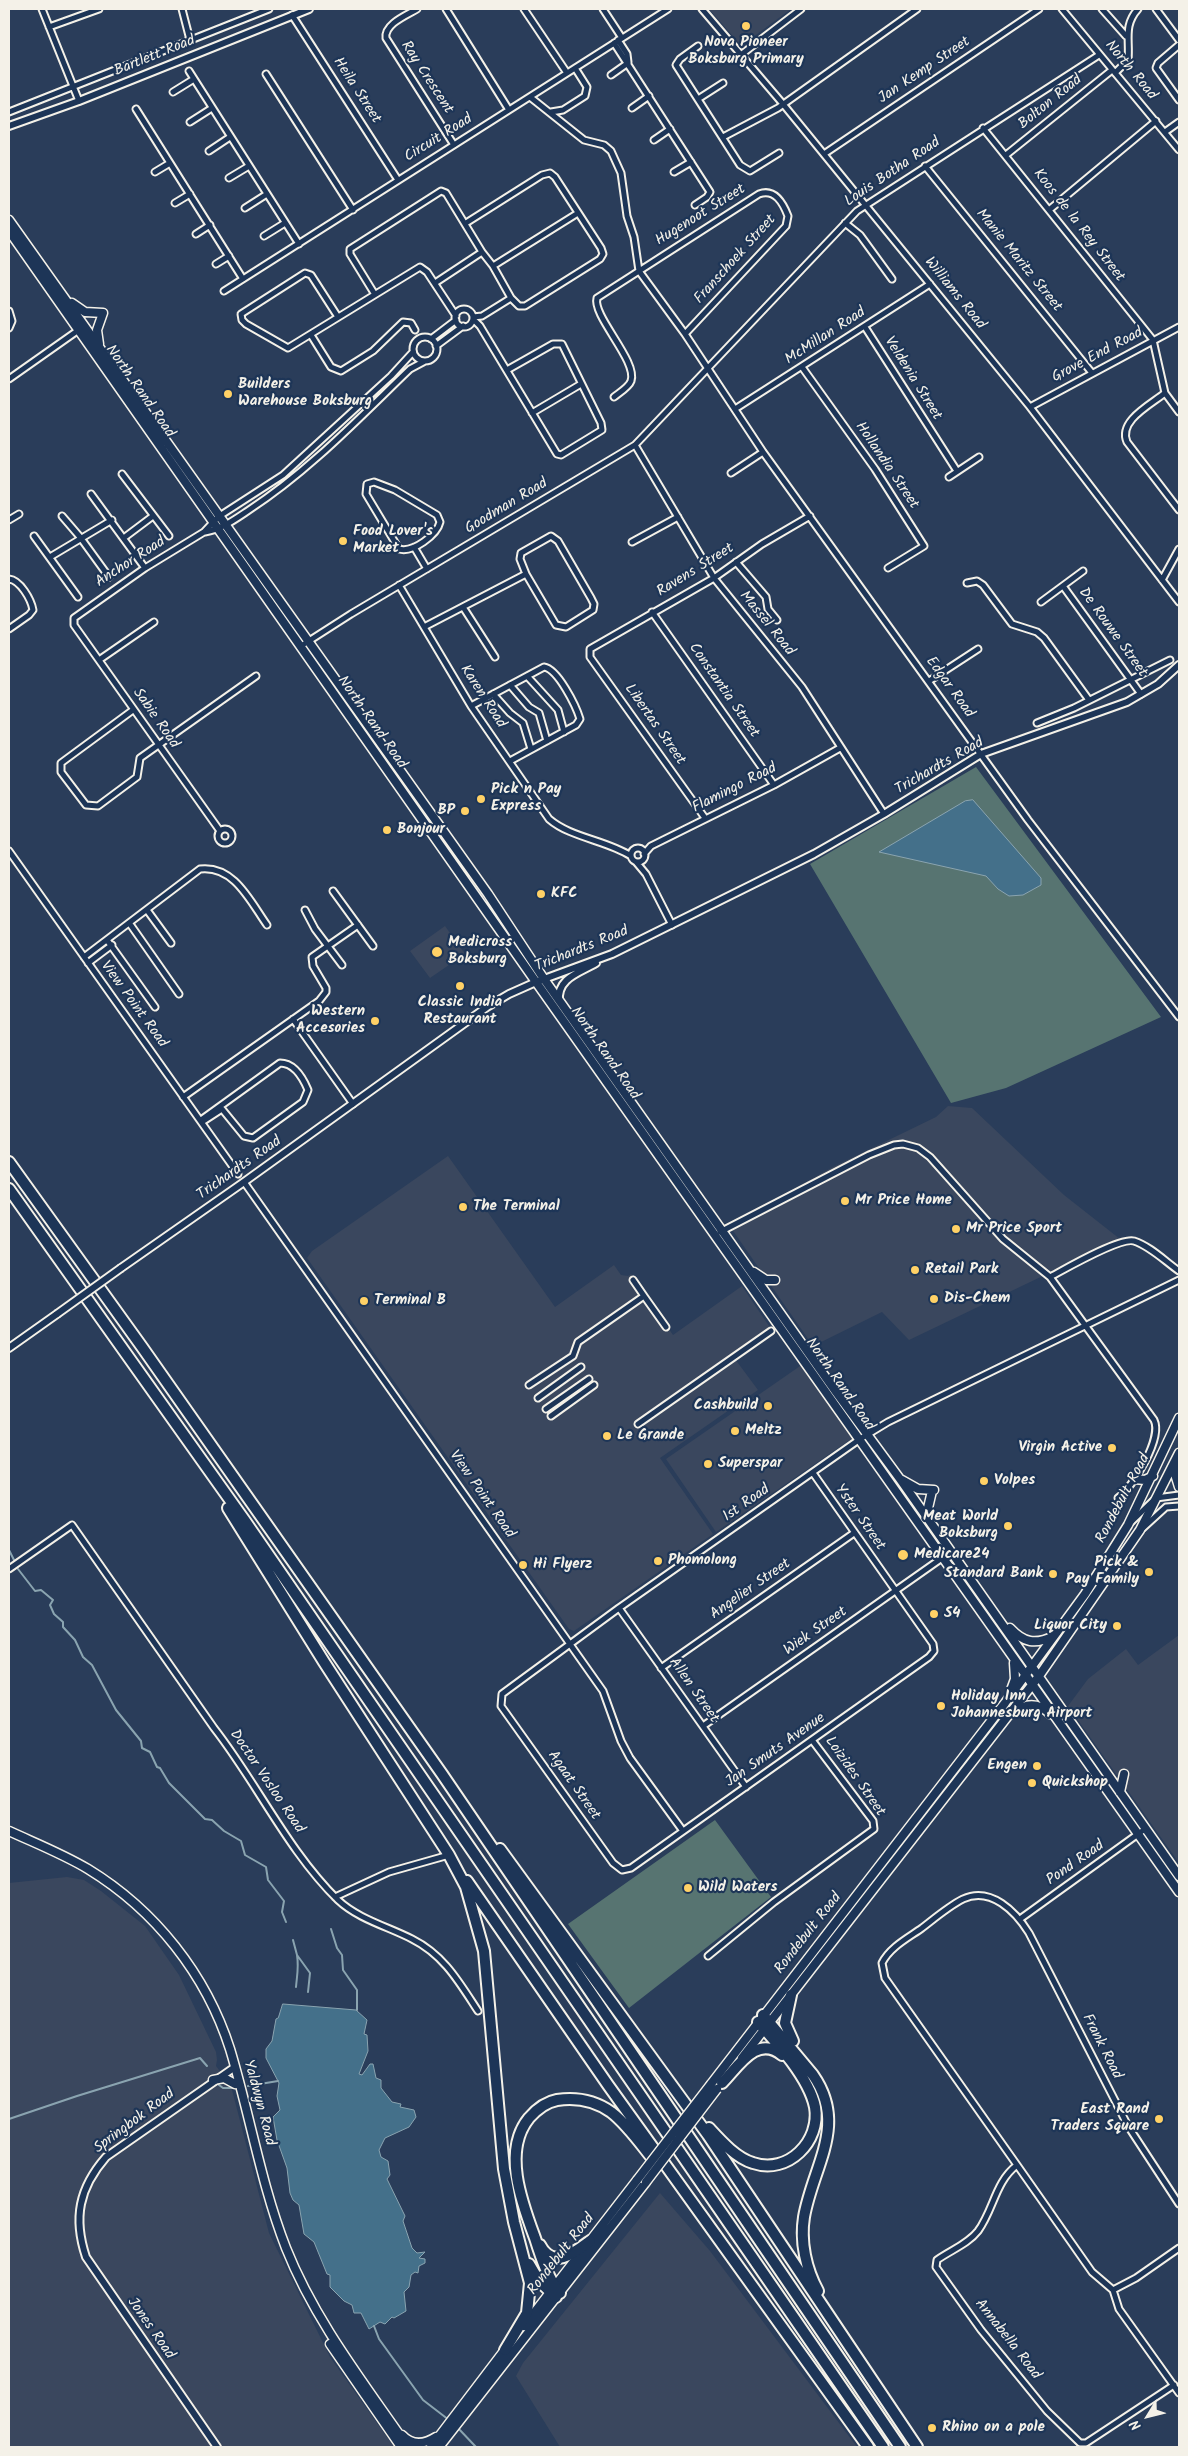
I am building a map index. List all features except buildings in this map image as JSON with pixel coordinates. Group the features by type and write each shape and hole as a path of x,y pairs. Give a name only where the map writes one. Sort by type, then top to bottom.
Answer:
{"highway":[{"path":"9,1162 142,1347 442,1774 900,2447"},
{"path":"9,1189 245,1520 883,2447"},
{"path":"98,1316 236,1519 324,1662 450,1855 608,2085 866,2447"},
{"path":"442,1774 545,1909 734,2173 917,2447"},
{"path":"450,1855 466,1887 484,1951 504,2169 530,2283 527,2313 505,2350"},
{"path":"791,1995 785,2016 786,2030 825,2096 829,2124 827,2141 805,2214 804,2251 816,2288 850,2349"},
{"path":"675,2090 712,2131 736,2153 755,2164 778,2163 796,2156 811,2139 816,2119 812,2096 764,2022"},
{"path":"764,2022 813,2074"},
{"path":"720,2086 747,2056 761,2048 774,2049 792,2064"},
{"path":"556,2292 532,2231 521,2195 516,2168 516,2150 523,2125 542,2106 552,2101 579,2099 593,2102 612,2113 632,2134 718,2240"},
{"path":"532,2231 546,2254 559,2259 572,2254 590,2241"},
{"path":"521,2245 533,2273 556,2292"}],"main road":[{"name":"North Rand Road","path":"9,220 58,288 81,328 99,346 301,646 540,981 669,1170 750,1270 900,1479 1179,1876"},
{"name":"North Rand Road","path":"9,231 81,328 216,519"},
{"path":"58,288 81,311 103,313 97,330 99,346"},
{"name":"North Rand Road","path":"222,528 308,641 488,894 540,981 560,1001 674,1162 719,1233 942,1558 1179,1892"},
{"path":"669,1170 674,1162"},
{"path":"750,1270 766,1280 775,1280"},
{"name":"Rondebult Road","path":"457,2420 720,2086 764,2022 1055,1635 1103,1567 1128,1525 1179,1418"},
{"path":"1179,1454 1175,1474 1179,1487"},
{"name":"Rondebult Road","path":"431,2447 444,2438 505,2350 556,2292 590,2241 711,2084 764,2022 791,1995 1039,1676 1140,1530 1179,1454"},
{"path":"1134,1479 1145,1480 1153,1476"},
{"path":"900,1479 918,1489 933,1491 928,1508 930,1523"},
{"path":"994,1612 1026,1641 1038,1642 1055,1635"},
{"path":"1005,1703 1015,1679 1016,1666 1011,1655"},
{"path":"1005,1721 1020,1708 1036,1705 1047,1711 1065,1730"},
{"path":"1120,1792 1124,1774"},
{"name":"Yaldwyn Road","path":"9,1831 66,1857 120,1890 157,1925 180,1952 209,1997 220,2021 269,2197 286,2249 319,2317 408,2447"},
{"name":"Yaldwyn Road","path":"9,1836 86,1871 117,1892 156,1927 183,1961 208,2003 233,2068 266,2197 293,2272 336,2352 401,2447"},
{"path":"213,2080 227,2078 236,2084"},
{"path":"382,2410 410,2441 424,2443 444,2438"}],"street":[{"path":"42,9 79,101"},
{"path":"49,27 99,9"},
{"path":"182,9 190,40"},
{"name":"Bartlett Road","path":"9,112 269,9"},
{"name":"Bartlett Road","path":"9,126 79,101 309,9"},
{"name":"Ray Crescent","path":"417,9 390,26 386,31 386,38 454,145"},
{"path":"446,9 509,110"},
{"path":"524,9 567,74"},
{"path":"603,9 618,41 627,54 628,63 710,192 707,198 695,205"},
{"name":"Circuit Road","path":"224,291 668,9"},
{"name":"Williams Road","path":"702,9 784,104 1030,407 1179,602"},
{"path":"742,54 802,9"},
{"path":"723,137 784,104 917,9"},
{"name":"Jan Kemp Street","path":"824,154 1039,9"},
{"name":"North Road","path":"1062,9 1179,150"},
{"path":"1102,9 1126,36"},
{"path":"1126,36 1130,19 1138,9"},
{"path":"1156,9 1179,40"},
{"name":"Heila Street","path":"292,15 398,180"},
{"name":"Bolton Road","path":"1006,155 1113,71 1125,64 1128,56 1126,36"},
{"path":"1179,45 1158,63 1156,68 1179,100"},
{"path":"698,46 680,59 676,65 740,165 747,170 753,170 779,153"},
{"name":"Louis Botha Road","path":"708,368 845,223 865,205 1099,55"},
{"path":"611,74 628,63"},
{"path":"550,112 563,110 585,96 587,87 575,68"},
{"path":"189,72 299,244"},
{"path":"266,74 353,210"},
{"path":"174,92 194,79"},
{"path":"698,99 723,84"},
{"path":"632,108 649,96"},
{"path":"530,97 584,140 604,145 611,151 621,173 639,270"},
{"path":"190,122 212,108"},
{"path":"136,109 243,278"},
{"path":"1049,210 1156,121"},
{"path":"1165,132 1179,122"},
{"name":"Koos de la Rey Street","path":"983,128 1154,340"},
{"path":"654,140 670,129"},
{"path":"209,150 230,137"},
{"path":"674,172 691,162"},
{"path":"155,172 170,163"},
{"path":"229,178 249,166"},
{"name":"Manie Maritz Street","path":"925,166 1092,373"},
{"path":"374,293 350,254 351,246 441,191 446,193 482,252 493,266 511,298 519,306 526,306 602,257 601,248 555,177 546,173 466,223"},
{"name":"Hugenoot Street","path":"614,397 629,385 632,374 596,302 599,295 759,194 771,193 778,199"},
{"path":"175,203 190,194"},
{"path":"245,208 267,194"},
{"name":"Franschoek Street","path":"685,334 786,226 788,216 778,199"},
{"path":"493,266 578,213"},
{"path":"264,236 285,223"},
{"path":"845,223 860,235 892,279"},
{"path":"196,234 210,225"},
{"path":"435,283 482,252"},
{"path":"216,264 229,256"},
{"path":"338,317 308,273 302,274 241,314 242,320 246,324 285,347 291,347 311,335 338,317 374,293 420,267 425,270 435,283 456,318 463,326"},
{"name":"Edgar Road","path":"639,270 685,334 763,452 1028,820 1179,1017"},
{"name":"McMillan Road","path":"734,409 930,284"},
{"path":"473,318 482,316 511,298"},
{"path":"431,339 456,318 463,309 470,311 559,455 602,430 601,423 563,346 559,343 507,370"},
{"path":"9,311 12,321 9,328"},
{"path":"436,346 463,326 470,324 473,318"},
{"path":"311,335 331,367 341,370 373,351 406,321 411,323 416,330"},
{"name":"Veldenia Street","path":"864,327 957,471"},
{"name":"Grove End Road","path":"1030,407 1179,327"},
{"path":"9,379 81,328"},
{"path":"222,528 293,478 410,368 425,361 436,355 436,346 431,339 424,337 417,339 413,345 413,352 417,359 425,361"},
{"path":"1154,340 1164,393 1179,412"},
{"name":"Anchor Road","path":"74,618 146,568 204,532 216,519 265,488 299,462 391,376 413,352"},
{"name":"Hollandia Street","path":"802,367 875,469 924,546 888,568"},
{"name":"Goodman Road","path":"301,646 399,585 635,446 708,368"},
{"path":"532,413 581,384"},
{"path":"1164,393 1131,420 1125,430 1125,435 1127,442 1179,510"},
{"name":"Massel Road","path":"635,446 714,578 802,687 884,814"},
{"path":"731,473 763,452"},
{"path":"949,477 979,458"},
{"path":"122,474 168,536"},
{"path":"374,482 395,490 439,518 439,526 435,533 414,547 403,550 394,544 366,494 366,486 369,483 374,482"},
{"path":"91,494 125,537 146,568"},
{"path":"9,520 19,514"},
{"path":"62,516 80,537 108,577"},
{"path":"125,537 153,516"},
{"name":"Ravens Street","path":"594,645 714,578 736,562 810,516"},
{"path":"632,542 678,517"},
{"path":"50,557 80,537 112,520"},
{"name":"Anchor Road","path":"204,532 222,528"},
{"path":"34,536 78,597"},
{"path":"546,536 554,537 591,598 594,604 593,610 566,626 556,625 526,574 520,559 521,553 546,536"},
{"path":"414,547 427,569"},
{"path":"1162,580 1179,549"},
{"path":"736,562 766,598 768,609 777,620"},
{"path":"1041,602 1083,571"},
{"path":"424,627 526,574"},
{"path":"9,579 19,584 31,603 33,610 9,629"},
{"path":"967,583 977,581 983,585 1012,624 1041,635 1089,700"},
{"name":"Karen Road","path":"399,585 471,706 549,819 564,828 618,848"},
{"name":"De Rouwe Street","path":"1063,586 1142,694"},
{"path":"463,607 496,657"},
{"name":"Constantia Street","path":"652,612 774,785"},
{"name":"Sabie Road","path":"74,618 74,625 220,831"},
{"path":"99,660 154,622"},
{"name":"Libertas Street","path":"594,645 590,649 590,657 705,818"},
{"path":"929,681 978,649"},
{"path":"1037,723 1170,660"},
{"name":"Trichardts Road","path":"9,1348 487,1007 509,994 612,954 672,925 814,854 884,814 981,754 1104,711 1142,694 1179,665"},
{"path":"471,706 544,667 548,668 571,697 580,719 576,725 510,761"},
{"path":"133,710 65,758 61,763 61,772 84,804 95,807 137,777 139,760 256,676"},
{"path":"527,676 558,710 564,732"},
{"path":"510,685 529,707 539,713 547,741"},
{"path":"494,694 510,713 523,723 531,750"},
{"name":"Flamingo Road","path":"643,854 651,846 774,785 840,748"},
{"path":"618,848 631,856 646,874 672,925"},
{"path":"618,848 634,850 643,854"},
{"path":"631,856 634,850"},
{"name":"View Point Road","path":"9,851 238,1174"},
{"path":"643,854 646,874"},
{"path":"636,862 643,854"},
{"path":"84,957 130,924 200,869 204,868 220,871 237,883 267,925"},
{"path":"333,891 373,946"},
{"path":"147,910 171,943"},
{"path":"305,910 342,965"},
{"path":"130,924 179,994"},
{"path":"184,1096 319,1001 326,992 324,984 313,966 312,958 358,925"},
{"path":"110,938 112,946 155,1007"},
{"path":"88,963 112,946"},
{"path":"560,1001 558,991 562,984 612,954"},
{"path":"293,1019 353,1104"},
{"path":"280,1063 290,1064 294,1067 308,1090 303,1102 253,1138 244,1136 222,1109 201,1121 280,1063"},
{"path":"719,1233 869,1155 894,1145 903,1144 923,1151 1004,1239 1050,1277 1157,1425 1157,1433 1152,1446 1134,1479 1118,1498"},
{"name":"View Point Road","path":"244,1182 603,1691 621,1741 630,1758 683,1831"},
{"path":"1050,1277 1107,1248 1128,1240 1141,1244 1179,1271"},
{"path":"633,1280 666,1327"},
{"name":"1st Road","path":"501,1706 500,1698 506,1691 620,1608 860,1439 925,1402 1179,1280"},
{"path":"529,1384 573,1356 578,1342 644,1296"},
{"path":"638,1424 771,1331"},
{"path":"538,1398 581,1367"},
{"path":"546,1409 589,1379"},
{"path":"551,1416 594,1386"},
{"name":"Yster Street","path":"813,1473 933,1644 934,1651"},
{"path":"1128,1525 1156,1498 1179,1496"},
{"path":"1140,1530 1166,1507 1179,1506"},
{"name":"Doctor Vosloo Road","path":"9,1569 72,1525 214,1728 235,1755 295,1847 335,1897 355,1912 415,1940 438,1957 454,1972 478,2010"},
{"name":"Angelier Street","path":"661,1668 854,1533"},
{"name":"Wiek Street","path":"703,1726 942,1558"},
{"name":"Allen Street","path":"620,1608 746,1787"},
{"name":"Jan Smuts Avenue","path":"631,1868 929,1657 934,1651"},
{"name":"Agaat Street","path":"501,1706 613,1863 622,1870 631,1868"},
{"name":"Loizides Street","path":"708,1956 774,1902 874,1829 873,1821 812,1740"},
{"name":"Pond Road","path":"1020,1919 1145,1829"},
{"path":"335,1897 389,1872 450,1855"},
{"name":"Frank Road","path":"1017,2165 882,1970 882,1963 890,1951 963,1899 986,1896 1002,1902 1020,1919 1128,2126 1179,2204"},
{"name":"Springbok Road","path":"79,2218 86,2185 93,2172 106,2157 213,2080 233,2068"},
{"path":"1017,2165 1092,2272 1113,2290 1119,2309 1179,2393"},
{"name":"Annabella Road","path":"1017,2165 1001,2181 990,2209 974,2235 936,2261 936,2267 947,2283 1047,2411 1080,2444 1086,2443 1174,2385"},
{"name":"Jones Road","path":"79,2218 80,2238 86,2257 217,2447"},
{"path":"1113,2290 1136,2278 1179,2248"}],"shaded area":[{"name":"Nova Pioneer Boksburg Primary","path":"709,9 791,9 745,43 739,43"},
{"path":"973,800 1041,878 1041,885 1023,895 1009,896 998,889 986,876 879,852 965,801"},
{"name":"Medicross Boksburg","path":"445,926 465,954 430,978 410,951"},
{"path":"948,1106 972,1108 1064,1195 1120,1239 909,1340 882,1312 813,1346 729,1225 833,1167 936,1117"},
{"path":"448,1156 555,1307 614,1265 621,1275 628,1276 631,1274 673,1335 742,1286 773,1332 735,1359 758,1390 660,1458 713,1534 574,1631 569,1629 307,1258 312,1251"},
{"path":"803,1364 854,1437 716,1532 666,1459"},
{"path":"1179,1635 1179,1863 1068,1706 1088,1679 1126,1649 1138,1665"},
{"path":"67,1877 84,1880 145,1926 179,1975 216,2052 216,2066 231,2086 269,2233 330,2357 394,2447 9,2447 9,1883"},
{"path":"283,2004 356,2010 367,2020 364,2034 367,2035 368,2051 359,2074 362,2075 370,2064 373,2064 376,2078 381,2080 381,2088 392,2102 401,2104 400,2107 414,2110 416,2117 409,2127 385,2138 379,2150 381,2157 388,2161 390,2175 387,2179 405,2216 403,2221 412,2248 417,2253 425,2252 419,2258 425,2259 425,2263 419,2266 418,2273 415,2272 411,2275 409,2287 404,2292 406,2311 394,2318 392,2317 385,2324 380,2322 369,2329 361,2313 354,2313 352,2305 344,2301 330,2287 330,2275 327,2274 314,2242 304,2234 299,2205 293,2200 290,2193 287,2168 277,2140 273,2117 280,2110 277,2096 279,2083 266,2058 266,2049 272,2041 276,2019"},
{"path":"660,2193 710,2251 857,2447 560,2447 516,2376 523,2363"}],"green space":[{"path":"976,767 1161,1017 1006,1088 951,1103 810,864"},
{"name":"Wild Waters","path":"715,1820 771,1897 629,2008 568,1924"}],"waterway":[{"path":"9,1550 14,1560"},
{"path":"18,1569 35,1591 41,1590 53,1600 50,1605 54,1614 63,1622 63,1627 75,1640 83,1657 92,1665 116,1710 141,1741 142,1748 150,1752 157,1767 160,1768 169,1783 205,1819 212,1820 224,1831 241,1841 245,1855 266,1867 268,1880 284,1901 282,1912 286,1922"},
{"path":"331,1929 337,1948 342,1955 343,1970 357,1990 357,2010"},
{"path":"293,1940 297,1955 310,1973 308,1992"},
{"path":"296,1987 297,1955"},
{"path":"9,2119 200,2058 207,2066"},
{"path":"248,2086 278,2081"},
{"path":"219,2085 223,2088 235,2088"},
{"path":"374,2326 379,2339 423,2400 449,2420"},
{"path":"457,2427 476,2447"}],"place":[{"name":"Nova Pioneer Boksburg Primary","path":"746,26"},
{"name":"Builders Warehouse Boksburg","path":"228,394"},
{"name":"Food Lover's Market","path":"343,541"},
{"name":"Pick n Pay Express","path":"481,799"},
{"name":"BP","path":"465,811"},
{"name":"Bonjour","path":"387,830"},
{"name":"KFC","path":"541,894"},
{"name":"Medicross Boksburg","path":"437,952"},
{"name":"Classic India Restaurant","path":"460,986"},
{"name":"Western Accesories","path":"375,1021"},
{"name":"Mr Price Home","path":"845,1201"},
{"name":"The Terminal","path":"463,1207"},
{"name":"Mr Price Sport","path":"956,1229"},
{"name":"Retail Park","path":"915,1270"},
{"name":"Dis-Chem","path":"934,1299"},
{"name":"Terminal B","path":"364,1301"},
{"name":"Cashbuild","path":"768,1406"},
{"name":"Meltz","path":"735,1431"},
{"name":"Le Grande","path":"607,1436"},
{"name":"Virgin Active","path":"1112,1448"},
{"name":"Superspar","path":"708,1464"},
{"name":"Volpes","path":"984,1481"},
{"name":"Meat World Boksburg","path":"1008,1526"},
{"name":"Medicare24","path":"903,1555"},
{"name":"Phomolong","path":"658,1561"},
{"name":"Hi Flyerz","path":"523,1565"},
{"name":"Pick & Pay Family","path":"1149,1572"},
{"name":"Standard Bank","path":"1053,1574"},
{"name":"S4","path":"934,1614"},
{"name":"Liquor City","path":"1117,1626"},
{"name":"Holiday Inn Johannesburg Airport","path":"941,1706"},
{"name":"Engen","path":"1037,1766"},
{"name":"Quickshop","path":"1032,1783"},
{"name":"Wild Waters","path":"688,1888"},
{"name":"East Rand Traders Square","path":"1159,2119"},
{"name":"Rhino on a pole","path":"932,2428"}]}
